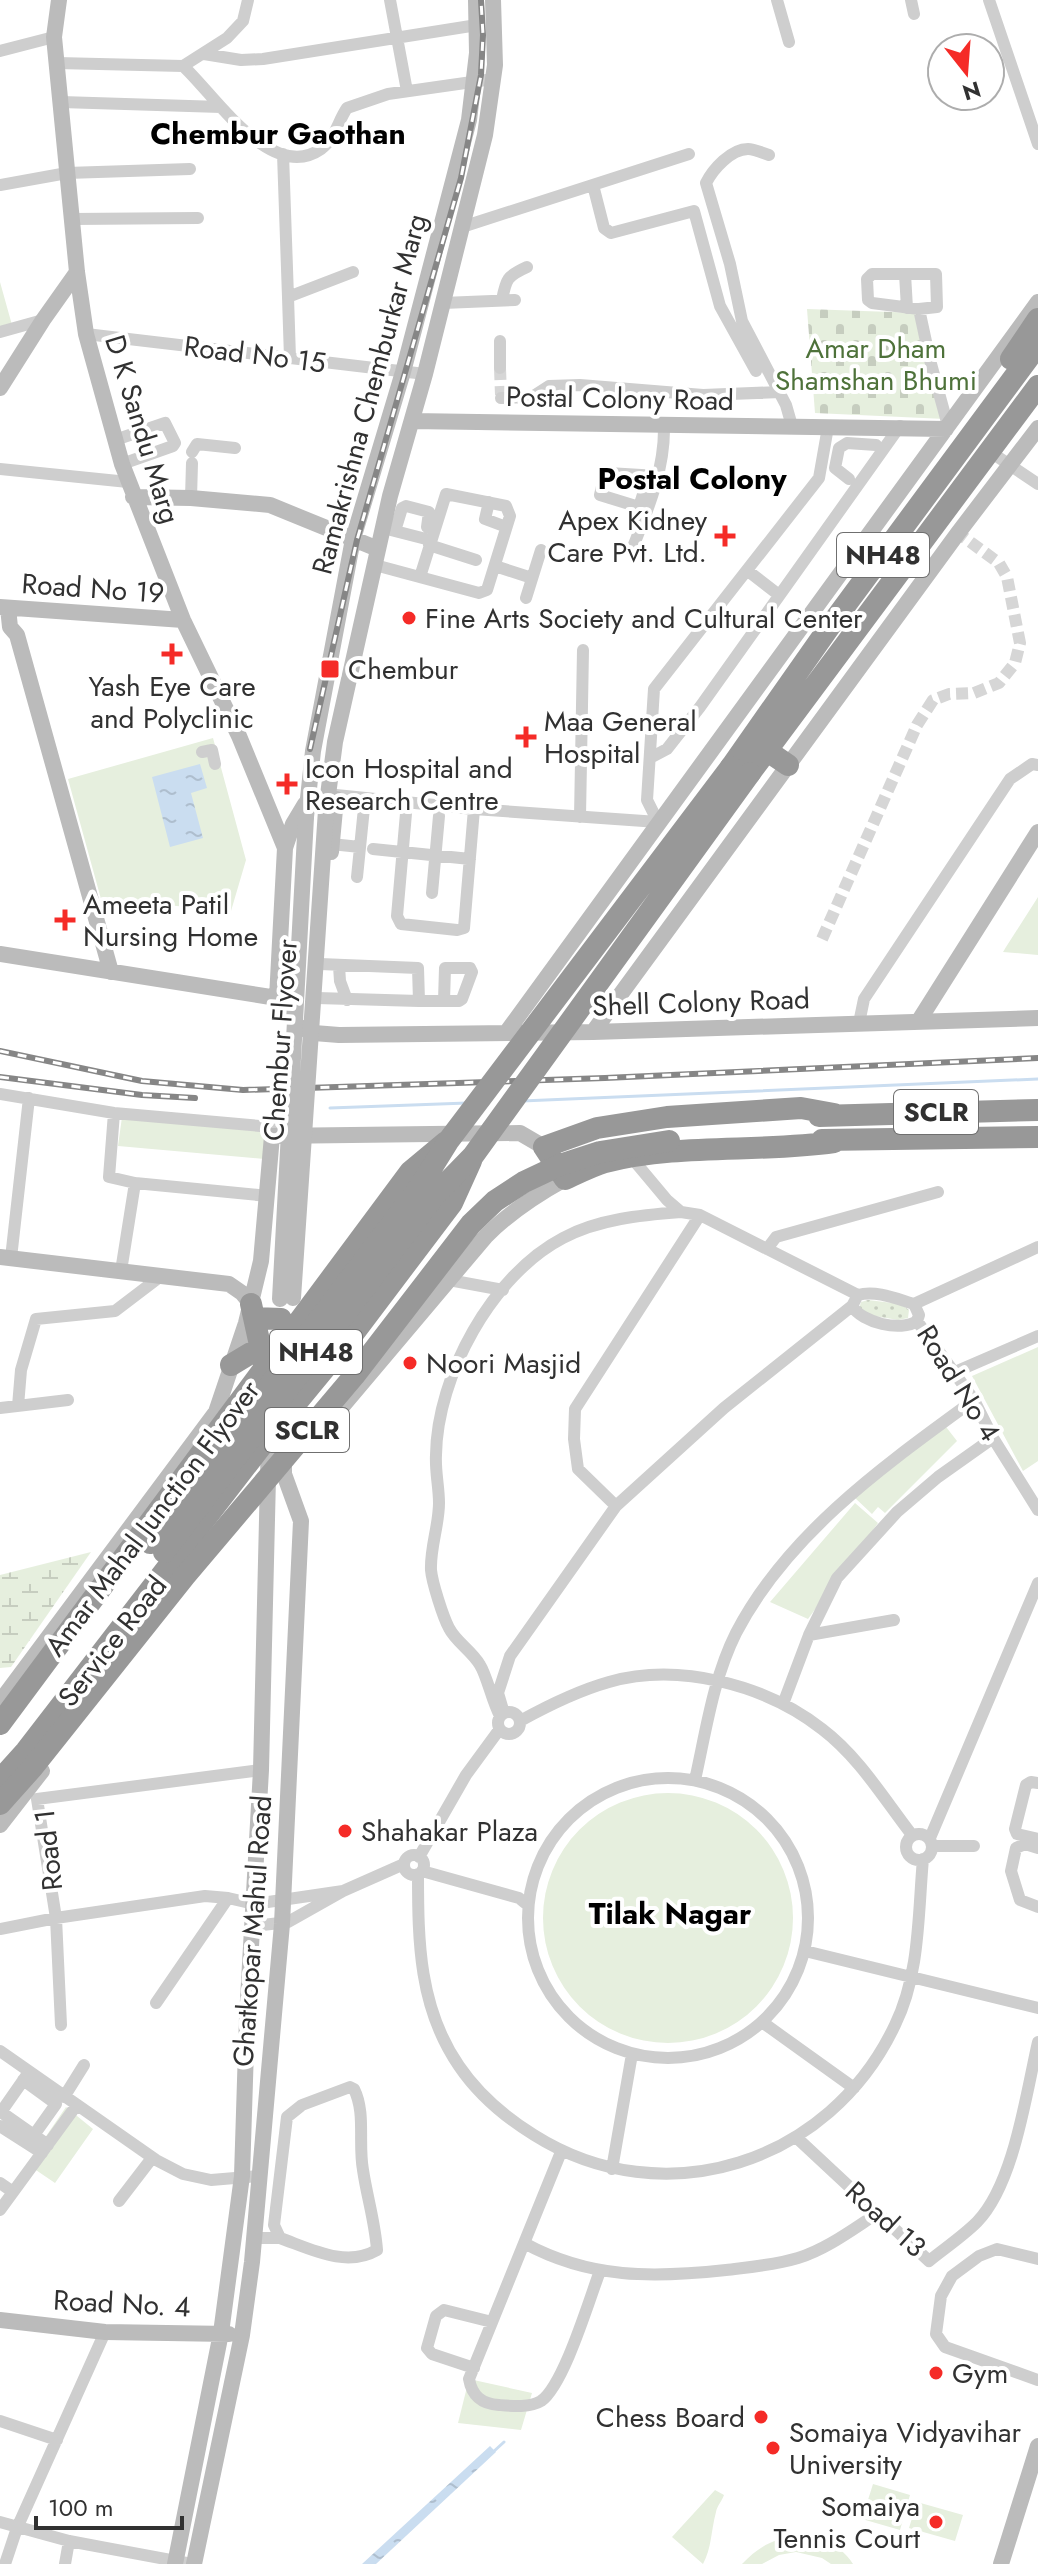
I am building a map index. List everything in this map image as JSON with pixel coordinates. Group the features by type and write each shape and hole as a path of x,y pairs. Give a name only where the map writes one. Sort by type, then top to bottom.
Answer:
{"highway":[{"path":"999,398 1001,376 1038,319"},
{"name":"NH48","path":"473,1156 740,770 830,626 1038,345"},
{"name":"NH48","path":"449,1140 740,770 766,750 1038,386"},
{"path":"766,750 788,765"},
{"path":"834,1114 801,1108 667,1117 597,1128 544,1147 565,1179 602,1163 631,1157 717,1149 799,1147 834,1142"},
{"name":"SCLR","path":"0,1781 13,1776 32,1756 177,1571 345,1369 463,1217 488,1192 518,1172 597,1141 669,1136 834,1114 1038,1110"},
{"name":"SCLR","path":"0,1804 185,1576 354,1376 471,1224 495,1201 524,1182 560,1165 600,1152 669,1136 771,1136 834,1142 1038,1137"},
{"path":"0,1724 225,1414 289,1316 410,1172 449,1140"},
{"name":"Amar Mahal Junction Flyover","path":"0,1767 421,1185 449,1140"},
{"path":"0,1781 248,1463 353,1334 452,1203 473,1156"},
{"name":"Amar Mahal Junction Flyover","path":"0,1740 435,1195 473,1156"},
{"path":"258,1366 250,1315 289,1316"},
{"path":"231,1365 258,1366"}],"street":[{"name":"D K Sandu Marg","path":"59,0 54,37 86,334 131,490 183,620 239,736 285,848"},
{"path":"57,63 183,66 227,38 243,21 248,0"},
{"path":"390,0 407,91"},
{"name":"Ramakrishna Chemburkar Marg","path":"306,809 313,751 353,539 403,372 469,120 474,80 476,0"},
{"name":"Ramakrishna Chemburkar Marg","path":"333,791 335,742 376,557 389,530 412,421 485,135 493,79 496,27 493,0"},
{"path":"777,0 789,42"},
{"path":"911,0 914,14"},
{"path":"989,0 1038,144"},
{"path":"204,54 241,60 263,59 477,25"},
{"path":"0,51 54,37"},
{"path":"183,66 204,84 240,127 264,145 283,154 302,157 321,149 335,133 347,108 388,94 493,79"},
{"path":"61,102 221,107"},
{"path":"769,155 747,149 733,154 712,170 706,183 730,264 742,321 780,392 792,426"},
{"path":"283,154 290,358"},
{"path":"462,227 689,154"},
{"path":"0,185 67,173 190,169"},
{"path":"593,185 604,228 611,233 712,206"},
{"path":"694,211 720,306 756,371"},
{"path":"72,219 198,218"},
{"path":"443,303 509,300 505,281 513,273 527,267"},
{"path":"0,388 77,272"},
{"path":"288,297 353,272"},
{"path":"905,274 947,428"},
{"path":"905,274 937,275 937,307 913,308 868,300 867,279 870,275 905,274"},
{"path":"506,1033 1038,302"},
{"path":"0,332 43,320"},
{"name":"Road No 15","path":"86,334 425,374"},
{"path":"500,341 500,368"},
{"path":"501,423 501,396 532,397 549,386 580,385 703,395 780,392"},
{"name":"Postal Colony Road","path":"412,421 828,427 847,435 900,426 947,428"},
{"path":"115,440 165,423 175,443 122,464"},
{"path":"633,547 664,442 664,425"},
{"path":"650,758 667,749 900,426"},
{"path":"828,427 829,462 849,479"},
{"path":"593,1032 1038,428"},
{"path":"658,822 647,800 654,689 819,478 847,435 876,445"},
{"path":"191,494 192,458 197,444 235,448"},
{"path":"989,451 1038,484"},
{"path":"0,469 131,490 214,495 270,505 353,539 376,557 420,577 484,593 510,512 506,506 446,494 428,541"},
{"path":"489,502 485,519 501,525"},
{"path":"420,577 428,541 430,514 406,506 389,530 428,541 476,560"},
{"path":"526,598 541,550"},
{"path":"495,566 532,578"},
{"path":"748,571 779,595"},
{"path":"10,608 10,627 17,635 111,972"},
{"name":"Road No 19","path":"10,608 183,620"},
{"path":"580,817 583,650"},
{"path":"202,752 212,750 215,764"},
{"path":"859,1023 864,999 1010,779 1032,764 1038,765"},
{"path":"0,954 277,998 289,1007 297,1026 314,1033 333,791 474,809 658,822"},
{"name":"Chembur Flyover","path":"289,1316 326,810 333,791"},
{"path":"407,802 397,920 401,924 457,930 464,928 474,809"},
{"path":"357,877 367,848 364,808"},
{"path":"277,998 285,848 293,824 306,809"},
{"name":"Chembur Flyover","path":"289,1316 306,809"},
{"path":"432,893 439,816"},
{"path":"918,1022 1038,832"},
{"path":"331,844 470,859"},
{"path":"320,964 418,968 419,1001"},
{"path":"339,966 347,1000"},
{"path":"317,998 444,1001"},
{"name":"Shell Colony Road","path":"314,1033 593,1032 1038,1018"},
{"path":"0,1094 114,1113 272,1127 261,1261 250,1315 231,1365 225,1414 0,1702"},
{"path":"29,1098 6,1258 229,1284 242,1293 250,1315"},
{"path":"114,1113 109,1177 135,1183 268,1196"},
{"path":"272,1136 520,1133 544,1147"},
{"path":"631,1157 681,1212"},
{"name":"Service Road","path":"0,1825 227,1537 449,1280 506,1216 531,1197 565,1179"},
{"path":"121,1271 135,1183"},
{"path":"767,1249 776,1237 938,1192"},
{"path":"502,1714 490,1697 481,1666 449,1628 431,1571 439,1504 436,1453 445,1399 461,1352 488,1307 534,1259 562,1238 592,1226 654,1214 681,1212 700,1215 767,1249 855,1301 862,1318 906,1326 917,1321"},
{"path":"616,1506 578,1469 574,1439 575,1409 700,1215"},
{"path":"914,1304 1038,1247"},
{"path":"18,1406 21,1370 36,1319 115,1311 161,1276"},
{"path":"449,1280 503,1290"},
{"name":"Road No 4","path":"855,1301 864,1293 914,1304 919,1315 917,1321 974,1400 993,1438 1038,1510"},
{"path":"502,1714 513,1712 520,1721 519,1729 513,1734 499,1730 497,1723 502,1714 498,1693 510,1656 616,1506 724,1408 855,1301"},
{"name":"Ghatkopar Mahul Road","path":"184,2563 215,2465 242,2335 254,2238 247,2017 261,1770 266,1490 289,1316"},
{"path":"955,1372 1038,1336"},
{"path":"0,1408 68,1400"},
{"path":"695,1780 717,1680 736,1634 762,1592 809,1533 907,1450 974,1400"},
{"path":"225,1414 271,1437 284,1474"},
{"path":"225,1414 248,1463 266,1490"},
{"name":"Ghatkopar Mahul Road","path":"184,2563 195,2462 250,2176 284,1900 301,1521 271,1437"},
{"path":"783,1704 809,1635 837,1578 897,1512 938,1477 993,1438"},
{"path":"923,1838 940,1809 1038,1583"},
{"path":"809,1635 894,1620"},
{"path":"520,1721 562,1698 612,1681 665,1675 717,1680 783,1704 822,1729 855,1760 923,1838 929,1856 923,1859 911,1857 906,1850 907,1842 923,1838 974,1846"},
{"path":"419,1857 466,1775 499,1730"},
{"path":"262,1739 291,1737"},
{"name":"Road 1","path":"61,2025 56,1918 37,1799 261,1770"},
{"path":"650,1779 695,1780 731,1792 763,1813 787,1842 803,1876 809,1914 805,1951 788,1992 762,2022 720,2049 676,2058 632,2054 594,2038 562,2012 540,1978 528,1938 525,1903 542,1854 569,1818 606,1792 650,1779"},
{"path":"1038,1783 1026,1785 1015,1829 1017,1834 1038,1839"},
{"path":"1038,1848 1025,1844 1016,1848 1011,1871 1020,1900 1038,1907"},
{"path":"254,1926 282,1924 343,1891 404,1864 410,1856 419,1857"},
{"path":"419,1857 424,1865 420,1873 418,1937 428,2005 459,2066 504,2116 561,2152 612,2169 659,2175 707,2171 753,2159 797,2138 837,2107 871,2068 896,2024 911,1977 923,1859"},
{"path":"404,1864 409,1874 420,1873 519,1898 525,1903"},
{"path":"0,1929 205,1896 254,1904 343,1891"},
{"path":"156,2003 228,1898"},
{"path":"805,1951 1038,2008"},
{"path":"762,2022 854,2088"},
{"name":"Road 13","path":"797,2138 929,2261 977,2221 994,2198 1005,2173 1038,2042"},
{"path":"5,2054 56,2104 34,2135"},
{"path":"612,2169 632,2054"},
{"path":"64,2097 84,2065"},
{"path":"26,2076 64,2097 152,2158 183,2174 211,2180 250,2176"},
{"path":"26,2076 1,2112 34,2135 45,2149"},
{"path":"254,2238 280,2238 340,2258 366,2257 377,2250 375,2221 362,2168 359,2099 350,2087 302,2105 287,2117 274,2225 280,2238"},
{"path":"0,2210 76,2106"},
{"path":"0,2126 45,2149"},
{"path":"561,2152 469,2379 471,2390 479,2399 488,2404 531,2405 543,2400 559,2378 600,2271"},
{"path":"119,2201 152,2158"},
{"path":"0,2183 13,2192"},
{"path":"524,2243 548,2256 600,2271 667,2277 755,2267 799,2258 836,2241 878,2213"},
{"path":"1038,2259 997,2249 979,2256 952,2276 941,2296 936,2334 945,2347 1038,2380"},
{"path":"474,2368 432,2354 427,2348 436,2316 444,2310 492,2322"},
{"name":"Road No. 4","path":"0,2320 105,2332 242,2335"},
{"path":"5,2564 17,2528 105,2332"},
{"path":"0,2421 57,2440"},
{"path":"1001,2564 1038,2446"},
{"path":"195,2462 215,2465"},
{"path":"0,2522 69,2541 184,2563"},
{"path":"65,2564 69,2541"}],"green space":[{"path":"0,282 12,325 0,328"},
{"name":"Amar Dham Shamshan Bhumi","path":"807,309 920,313 945,419 815,413"},
{"path":"213,738 246,860 231,911 101,899 68,779"},
{"path":"1038,897 1038,955 1003,952 1006,947"},
{"path":"122,1117 266,1132 264,1159 118,1146"},
{"path":"861,1302 901,1304 909,1310 908,1318 898,1320 863,1314 859,1309"},
{"path":"1038,1347 1038,1461 1023,1471 972,1376"},
{"path":"943,1423 957,1441 885,1513 878,1507 872,1514 854,1497"},
{"path":"855,1503 878,1523 808,1619 770,1602"},
{"path":"91,1552 11,1667 0,1668 0,1575"},
{"path":"668,1793 716,1803 737,1814 756,1830 772,1849 783,1870 793,1918 783,1966 772,1987 756,2006 737,2022 716,2033 668,2043 620,2033 599,2022 580,2006 564,1987 553,1966 543,1918 553,1870 564,1849 580,1830 599,1814 620,1803"},
{"path":"66,2107 93,2129 55,2183 27,2164"},
{"path":"469,2379 532,2393 521,2430 458,2423"},
{"path":"873,2484 910,2495 900,2530 862,2519"},
{"path":"715,2490 724,2495 703,2564 672,2537"},
{"name":"Somaiya Tennis Court","path":"917,2502 963,2515 955,2541 909,2528"},
{"path":"800,2536 831,2544 853,2564 831,2564 822,2558 796,2552 779,2555 762,2564 742,2564 768,2544"}],"water":[{"path":"200,764 207,788 191,793 203,838 170,847 152,777"},
{"path":"490,2446 496,2452 376,2564 362,2564"}],"waterway":[{"path":"522,1101 1038,1079"},
{"path":"330,1108 467,1103"},
{"path":"492,2453 504,2442"}],"tunnel":[{"path":"500,368 501,395"},
{"path":"822,939 917,725 933,700 949,694 974,693 999,683 1015,663 1020,643 1007,577 999,563 958,533"}],"railway":[{"path":"310,749 357,540 461,178 481,75 481,0"},
{"path":"0,1051 142,1081 243,1090 605,1078 1038,1058"},
{"path":"0,1077 142,1095 195,1098"}],"place":[{"name":"Apex Kidney Care Pvt. Ltd.","path":"725,536"},
{"name":"Fine Arts Society and Cultural Center","path":"409,618"},
{"name":"Yash Eye Care and Polyclinic","path":"172,654"},
{"name":"Chembur","path":"330,669"},
{"name":"Maa General Hospital","path":"526,737"},
{"name":"Icon Hospital and Research Centre","path":"287,784"},
{"name":"Ameeta Patil Nursing Home","path":"65,920"},
{"name":"Noori Masjid","path":"410,1363"},
{"name":"Shahakar Plaza","path":"345,1831"},
{"name":"Gym","path":"936,2373"},
{"name":"Chess Board","path":"761,2417"},
{"name":"Somaiya Vidyavihar University","path":"773,2448"},
{"name":"Somaiya Tennis Court","path":"936,2522"}],"district":[{"name":"Chembur Gaothan","path":"278,134"},
{"name":"Postal Colony","path":"692,479"},
{"name":"Tilak Nagar","path":"670,1914"}]}
